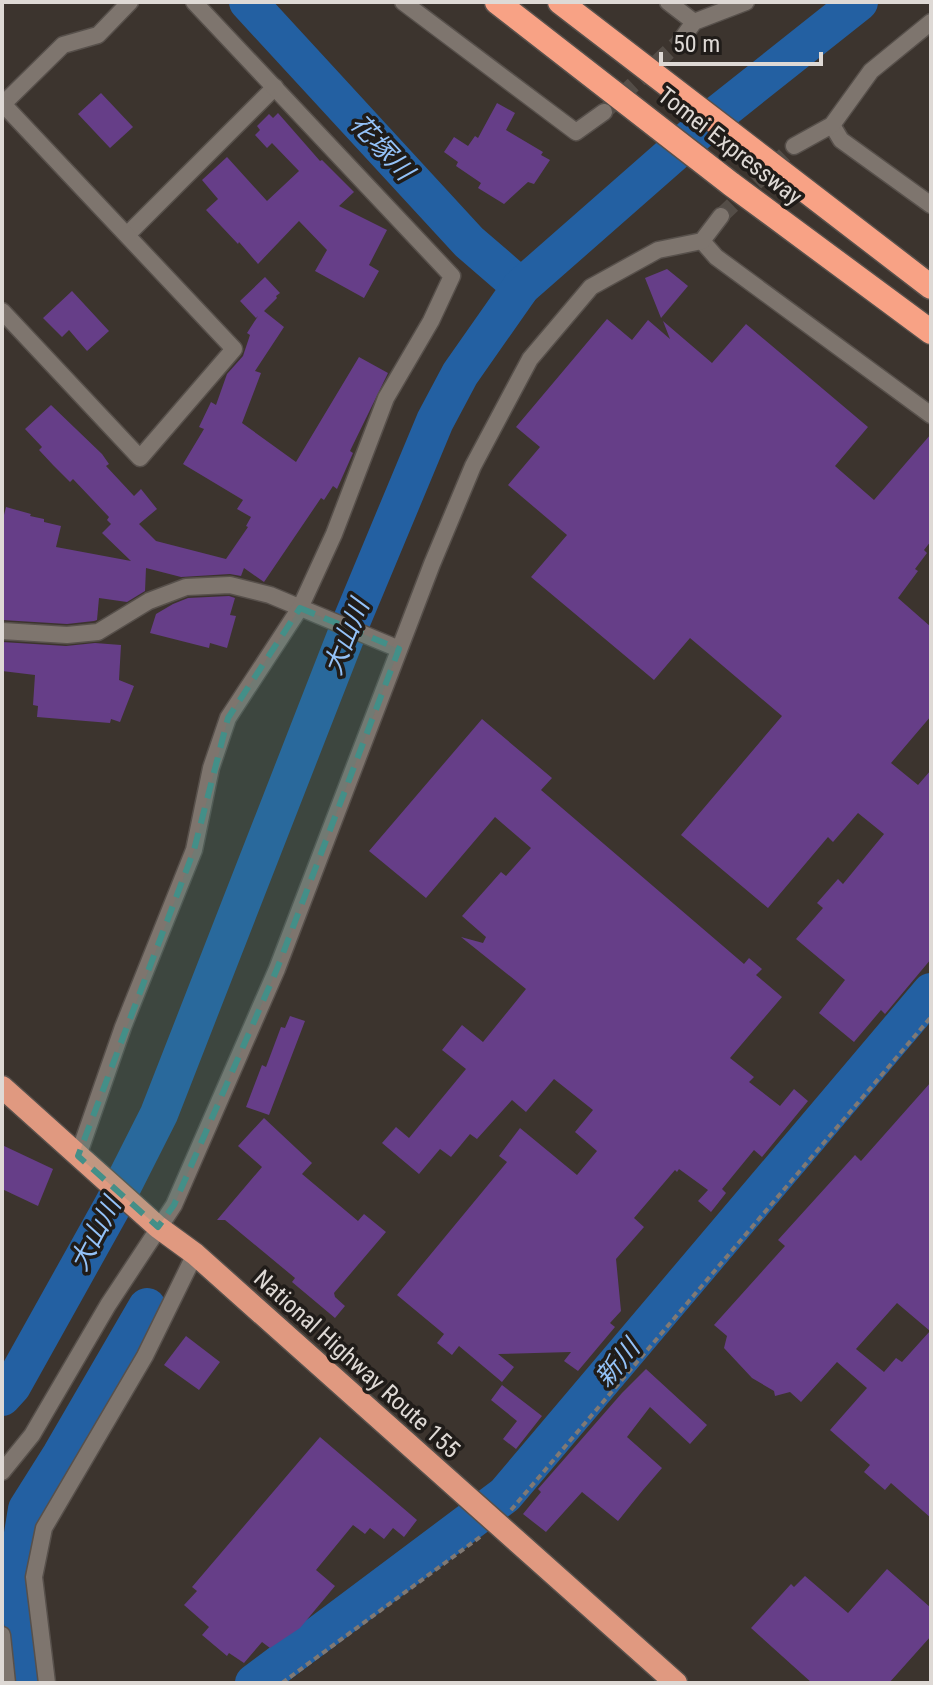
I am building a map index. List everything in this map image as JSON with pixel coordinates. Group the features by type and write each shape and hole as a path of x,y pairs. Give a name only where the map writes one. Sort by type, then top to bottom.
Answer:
{"highway":[{"name":"Tomei Expressway","path":"497,2 731,184 931,332"},
{"name":"Tomei Expressway","path":"560,2 931,287"},
{"name":"National Highway Route 155","path":"2,1087 158,1227 195,1254 676,1683"}],"street":[{"path":"2,311 140,458 234,349 2,104 63,45 98,35 130,2"},
{"path":"78,1156 123,1027 194,850 211,768 228,718 305,610 386,398 431,321 452,276 194,2"},
{"path":"403,2 576,132 604,112"},
{"path":"668,2 694,22"},
{"path":"681,40 694,22 746,2"},
{"path":"794,146 832,125 871,71 931,22"},
{"path":"127,235 275,87"},
{"path":"832,125 841,140 931,205"},
{"path":"2,1472 32,1435 108,1305 174,1205 277,969 399,649 473,466 530,359 591,287 658,250 702,241 721,216"},
{"path":"702,241 716,257 931,415"},
{"path":"2,631 67,635 98,632 149,601 186,587 230,585 270,595 399,649"},
{"path":"47,1683 34,1577 44,1528 145,1356 195,1254"},
{"path":"2,1635 7,1683"}],"path":[{"path":"282,1683 497,1524 519,1502 931,1017"}],"highlighted area":[{"path":"300,608 399,649 277,969 174,1205 158,1227 78,1156 194,850 228,718"}],"building":[{"path":"101,93 133,127 110,148 78,114"},
{"path":"497,103 515,113 506,130 543,152 541,155 550,160 534,184 528,182 504,204 478,188 481,183 456,166 458,162 444,152 454,137 468,146 475,136 478,138"},
{"path":"278,113 320,161 354,192 339,206 387,230 369,265 379,271 364,298 315,271 327,250 299,221 258,264 206,210 218,199 202,180 227,157 267,201 299,171 272,143 267,148 255,135 260,130 257,126 269,114 273,118"},
{"path":"667,269 688,286 661,318 645,278"},
{"path":"265,277 280,293 264,311 284,327 255,371 261,373 242,423 296,462 359,357 388,373 350,451 353,453 337,489 333,486 324,500 321,498 264,582 244,568 241,576 181,577 146,568 145,591 127,602 99,598 97,620 67,624 2,620 2,523 6,507 61,526 56,547 131,561 102,533 111,524 107,520 109,517 73,479 70,482 53,465 25,429 51,405 102,454 109,464 106,466 134,496 141,489 157,509 139,524 156,541 226,559 248,527 251,517 237,509 243,500 183,464 204,429 199,427 211,402 216,405 227,374 243,356 250,335 247,333 258,316 256,318 240,301"},
{"path":"72,291 109,331 87,351 69,330 62,337 43,318"},
{"path":"607,319 632,340 648,320 670,339 663,321 712,363 746,324 868,427 835,466 874,500 931,434 931,541 924,550 927,553 915,569 918,571 898,598 931,627 931,716 891,763 918,785 931,770 931,959 885,1014 881,1010 854,1042 819,1013 845,980 796,939 823,908 817,903 838,879 843,884 884,834 858,813 833,842 828,837 768,908 681,835 782,716 690,638 654,680 531,577 567,535 508,485 540,447 516,427"},
{"path":"188,598 235,598 230,615 236,616 227,648 210,643 209,648 150,633 156,614 173,604"},
{"path":"2,642 121,645 119,680 134,686 120,722 111,719 110,723 37,717 38,706 33,705 35,675 2,671"},
{"path":"482,719 552,778 541,790 744,964 749,958 762,969 756,975 782,997 730,1058 754,1077 749,1082 780,1106 794,1089 808,1101 762,1157 754,1150 722,1189 726,1193 711,1212 698,1201 708,1190 679,1169 634,1218 644,1227 616,1259 621,1311 610,1323 615,1327 578,1371 564,1361 571,1352 498,1354 514,1367 502,1382 459,1346 452,1355 437,1343 444,1334 397,1295 507,1162 499,1156 520,1128 577,1175 597,1151 575,1132 593,1110 554,1079 526,1112 512,1100 477,1139 470,1134 451,1157 440,1149 419,1174 382,1143 396,1127 409,1138 466,1069 442,1050 462,1025 483,1042 526,989 461,937 483,943 486,937 462,916 501,872 506,876 531,848 495,817 426,898 369,851"},
{"path":"290,1016 305,1021 269,1115 246,1107 262,1065 266,1067 281,1027 285,1028"},
{"path":"931,1082 931,1518 891,1483 885,1490 864,1472 870,1465 830,1430 867,1388 837,1362 801,1402 790,1392 775,1396 774,1391 752,1378 724,1348 727,1336 714,1325 785,1246 778,1240 855,1155 861,1161","holes":["897,1303 930,1331 902,1362 896,1358 884,1372 856,1349"]},
{"path":"264,1118 312,1163 302,1174 358,1221 364,1214 386,1232 334,1293 345,1306 335,1318 292,1282 295,1278 225,1220 217,1220 262,1167 238,1146"},
{"path":"2,1145 53,1169 38,1206 2,1189"},
{"path":"186,1336 220,1362 199,1390 164,1365"},
{"path":"646,1369 707,1425 690,1444 650,1407 627,1437 662,1468 618,1521 582,1492 546,1532 523,1514 541,1492 538,1489"},
{"path":"502,1385 542,1416 516,1449 503,1439 517,1421 491,1400"},
{"path":"320,1437 417,1520 404,1537 393,1528 384,1539 370,1528 365,1534 353,1525 316,1570 335,1586 300,1628 270,1648 262,1642 244,1663 229,1653 227,1656 202,1635 209,1627 184,1605 197,1591 192,1587"},
{"path":"887,1569 931,1608 931,1636 889,1683 812,1683 751,1628 791,1584 794,1587 805,1576 848,1613"}],"waterway":[{"name":"花塚川","path":"248,2 469,242 521,287"},
{"name":"大山川","path":"2,1397 12,1386 113,1205 159,1114 352,620 435,421 460,374 521,287 718,114 859,2"},
{"name":"新川","path":"254,1683 505,1495 931,992"},
{"path":"30,1683 17,1571 27,1509 147,1307"}],"tunnel":[{"path":"604,112 681,40"},
{"path":"721,216 794,146"}]}
